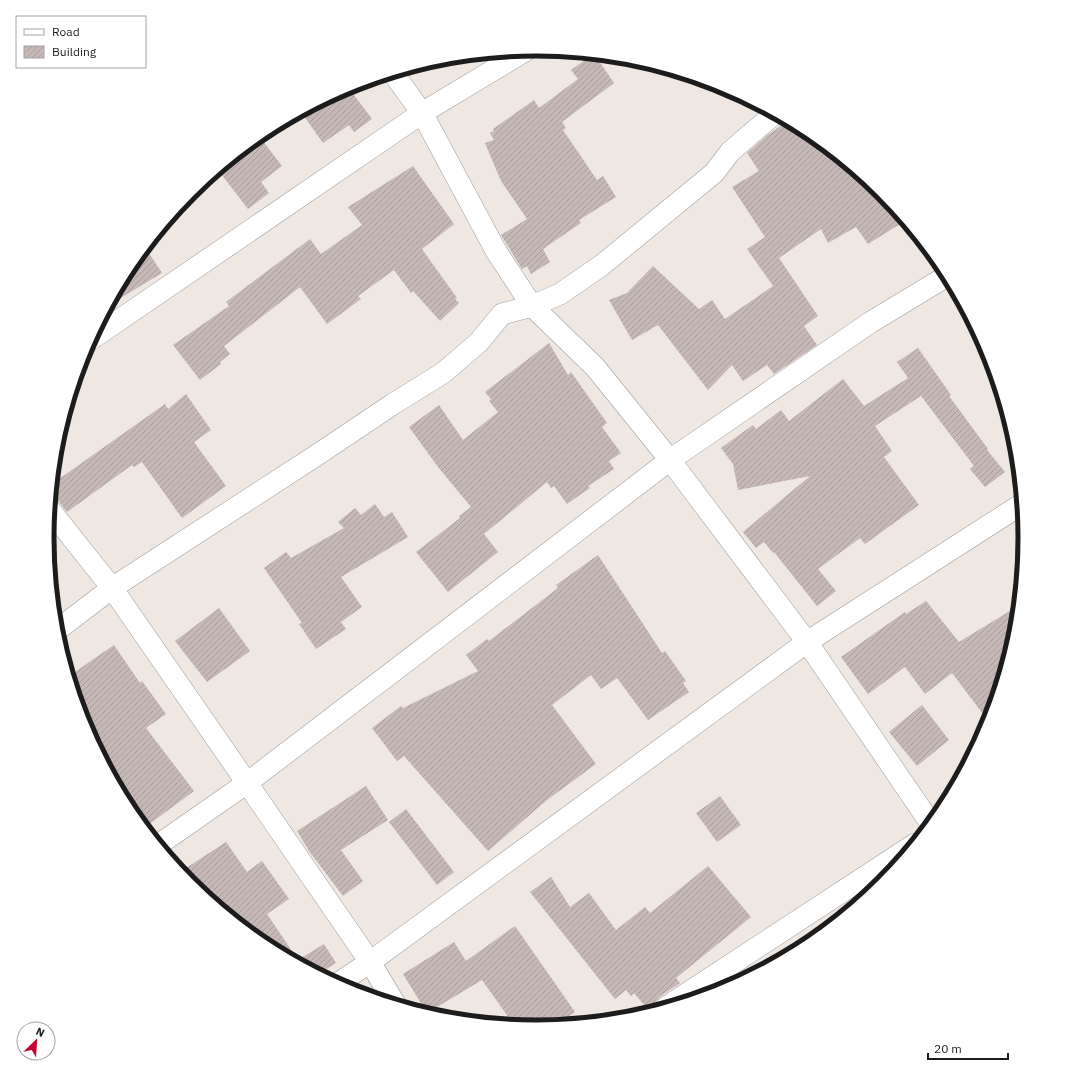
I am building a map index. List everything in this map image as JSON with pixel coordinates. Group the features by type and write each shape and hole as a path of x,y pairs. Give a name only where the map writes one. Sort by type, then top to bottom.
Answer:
{"street":[{"path":"100,333 422,113 514,57"},
{"path":"396,77 422,113 496,251 532,306 595,367 670,460 807,642 928,819"},
{"path":"62,627 112,588 393,404 443,373 479,342 502,314 532,306 560,294 602,265 714,173 730,152 770,117"},
{"path":"162,842 247,782 670,460 871,322 942,279"},
{"path":"343,980 370,962 807,642 1017,507"},
{"path":"55,516 112,588 370,962 392,998"},
{"path":"681,998 899,854"}],"building":[{"path":"585,60 599,61 614,83 562,122 566,128 563,130 597,180 603,176 616,197 579,220 581,223 543,249 550,262 531,274 527,266 522,269 501,235 527,219 501,181 485,143 494,140 490,133 494,131 493,129 534,100 539,108 578,79 571,70"},
{"path":"352,93 372,119 354,132 349,125 323,143 304,116"},
{"path":"783,125 804,138 854,176 877,198 900,224 868,244 856,227 828,243 821,229 779,258 818,316 804,326 817,345 774,374 767,365 743,381 732,365 708,390 658,325 632,340 609,300 627,293 653,266 699,309 712,300 725,319 773,286 747,249 765,237 732,187 759,171 747,153"},
{"path":"263,141 282,166 261,182 269,193 248,209 221,174"},
{"path":"413,166 454,224 422,249 459,303 440,321 413,291 411,293 394,270 358,296 361,299 327,324 300,287 224,346 230,354 220,362 221,364 200,380 173,345 229,306 226,302 310,239 321,254 362,225 348,207"},
{"path":"149,252 162,273 117,300"},
{"path":"549,343 568,375 571,372 607,423 602,427 621,453 609,461 614,469 588,486 590,488 567,504 554,486 551,488 547,482 484,534 498,552 448,592 416,552 460,518 459,516 471,507 438,467 409,427 439,405 463,440 498,412 489,401 491,399 485,392"},
{"path":"918,348 951,395 949,396 988,449 987,450 1005,472 985,487 970,469 974,466 921,396 875,426 892,451 884,457 919,505 865,544 860,538 818,569 836,591 817,606 774,552 773,553 764,542 756,548 743,532 810,476 738,490 733,464 721,448 753,425 756,429 781,410 789,421 843,379 864,406 908,378 897,362"},
{"path":"186,394 211,430 194,442 226,486 182,518 142,462 134,467 132,465 67,512 56,500 58,480 165,404 168,409"},
{"path":"375,504 384,517 392,512 408,537 341,577 362,607 341,622 346,629 316,649 299,624 302,623 264,568 286,552 291,558 344,528 338,522 355,508 361,515"},
{"path":"598,555 662,653 665,651 686,681 683,683 689,692 648,720 617,678 601,689 591,675 552,705 596,764 547,800 488,851 404,756 397,761 372,728 401,706 403,708 478,671 466,655 487,639 489,641 558,588 556,585"},
{"path":"926,601 959,642 1013,609 1002,663 984,715 952,673 925,694 905,667 868,694 841,657 905,612 906,614"},
{"path":"219,608 250,651 207,682 175,641"},
{"path":"114,645 140,683 142,681 166,714 146,728 194,791 149,825 135,806 104,752 91,723 73,673"},
{"path":"922,705 949,740 917,766 889,732"},
{"path":"366,786 388,820 341,850 363,881 343,896 309,851 297,831"},
{"path":"720,796 741,825 717,842 696,813"},
{"path":"406,809 454,872 437,885 389,822"},
{"path":"226,842 247,872 262,861 289,899 267,914 295,956 243,921 218,901 185,868"},
{"path":"708,866 751,917 676,978 680,983 659,997 655,1002 655,1005 646,1007 634,993 631,996 626,990 615,999 530,892 551,877 570,907 589,893 616,930 645,907 650,913"},
{"path":"515,926 575,1012 565,1019 510,1019 482,980 434,1009 423,1007 403,974 454,942 466,961"},
{"path":"324,944 336,963 323,971 300,959"}]}
